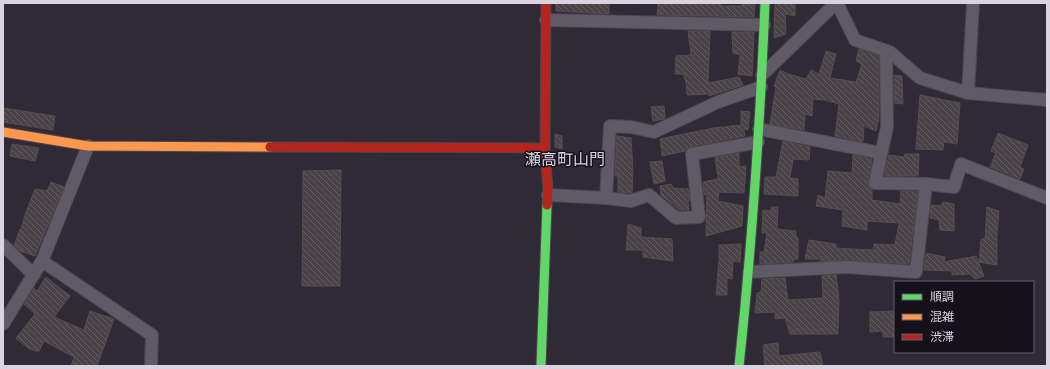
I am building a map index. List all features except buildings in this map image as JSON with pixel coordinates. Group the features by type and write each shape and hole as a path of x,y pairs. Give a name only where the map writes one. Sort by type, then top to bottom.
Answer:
{"street":[{"path":"541,366 548,195 545,148 546,3"},
{"path":"739,366 750,272 762,81 765,3"},
{"path":"606,198 610,126 631,127 654,132 762,81 836,3 855,40 890,52 920,78 968,92 1047,100"},
{"path":"968,92 973,3"},
{"path":"546,20 764,25"},
{"path":"886,51 887,127 875,183 926,184 954,187 961,164 1047,198"},
{"path":"759,129 881,153"},
{"path":"3,132 88,146 545,148"},
{"path":"548,195 606,198 631,202 649,194 676,218 699,217 692,154 758,142"},
{"path":"3,324 42,261 88,146"},
{"path":"750,272 847,267 916,272 926,184"},
{"path":"3,245 34,275"},
{"path":"42,261 152,336 151,366"}],"traffic: fast":[{"path":"739,366 755,184 765,3"},
{"path":"541,366 547,205"}],"traffic: slow":[{"path":"3,132 88,146 270,147"}],"traffic: jam":[{"path":"546,3 545,148 548,191 547,205"},
{"path":"270,147 545,148"}],"district":[{"name":"瀬高町山門","path":"565,159"}]}
